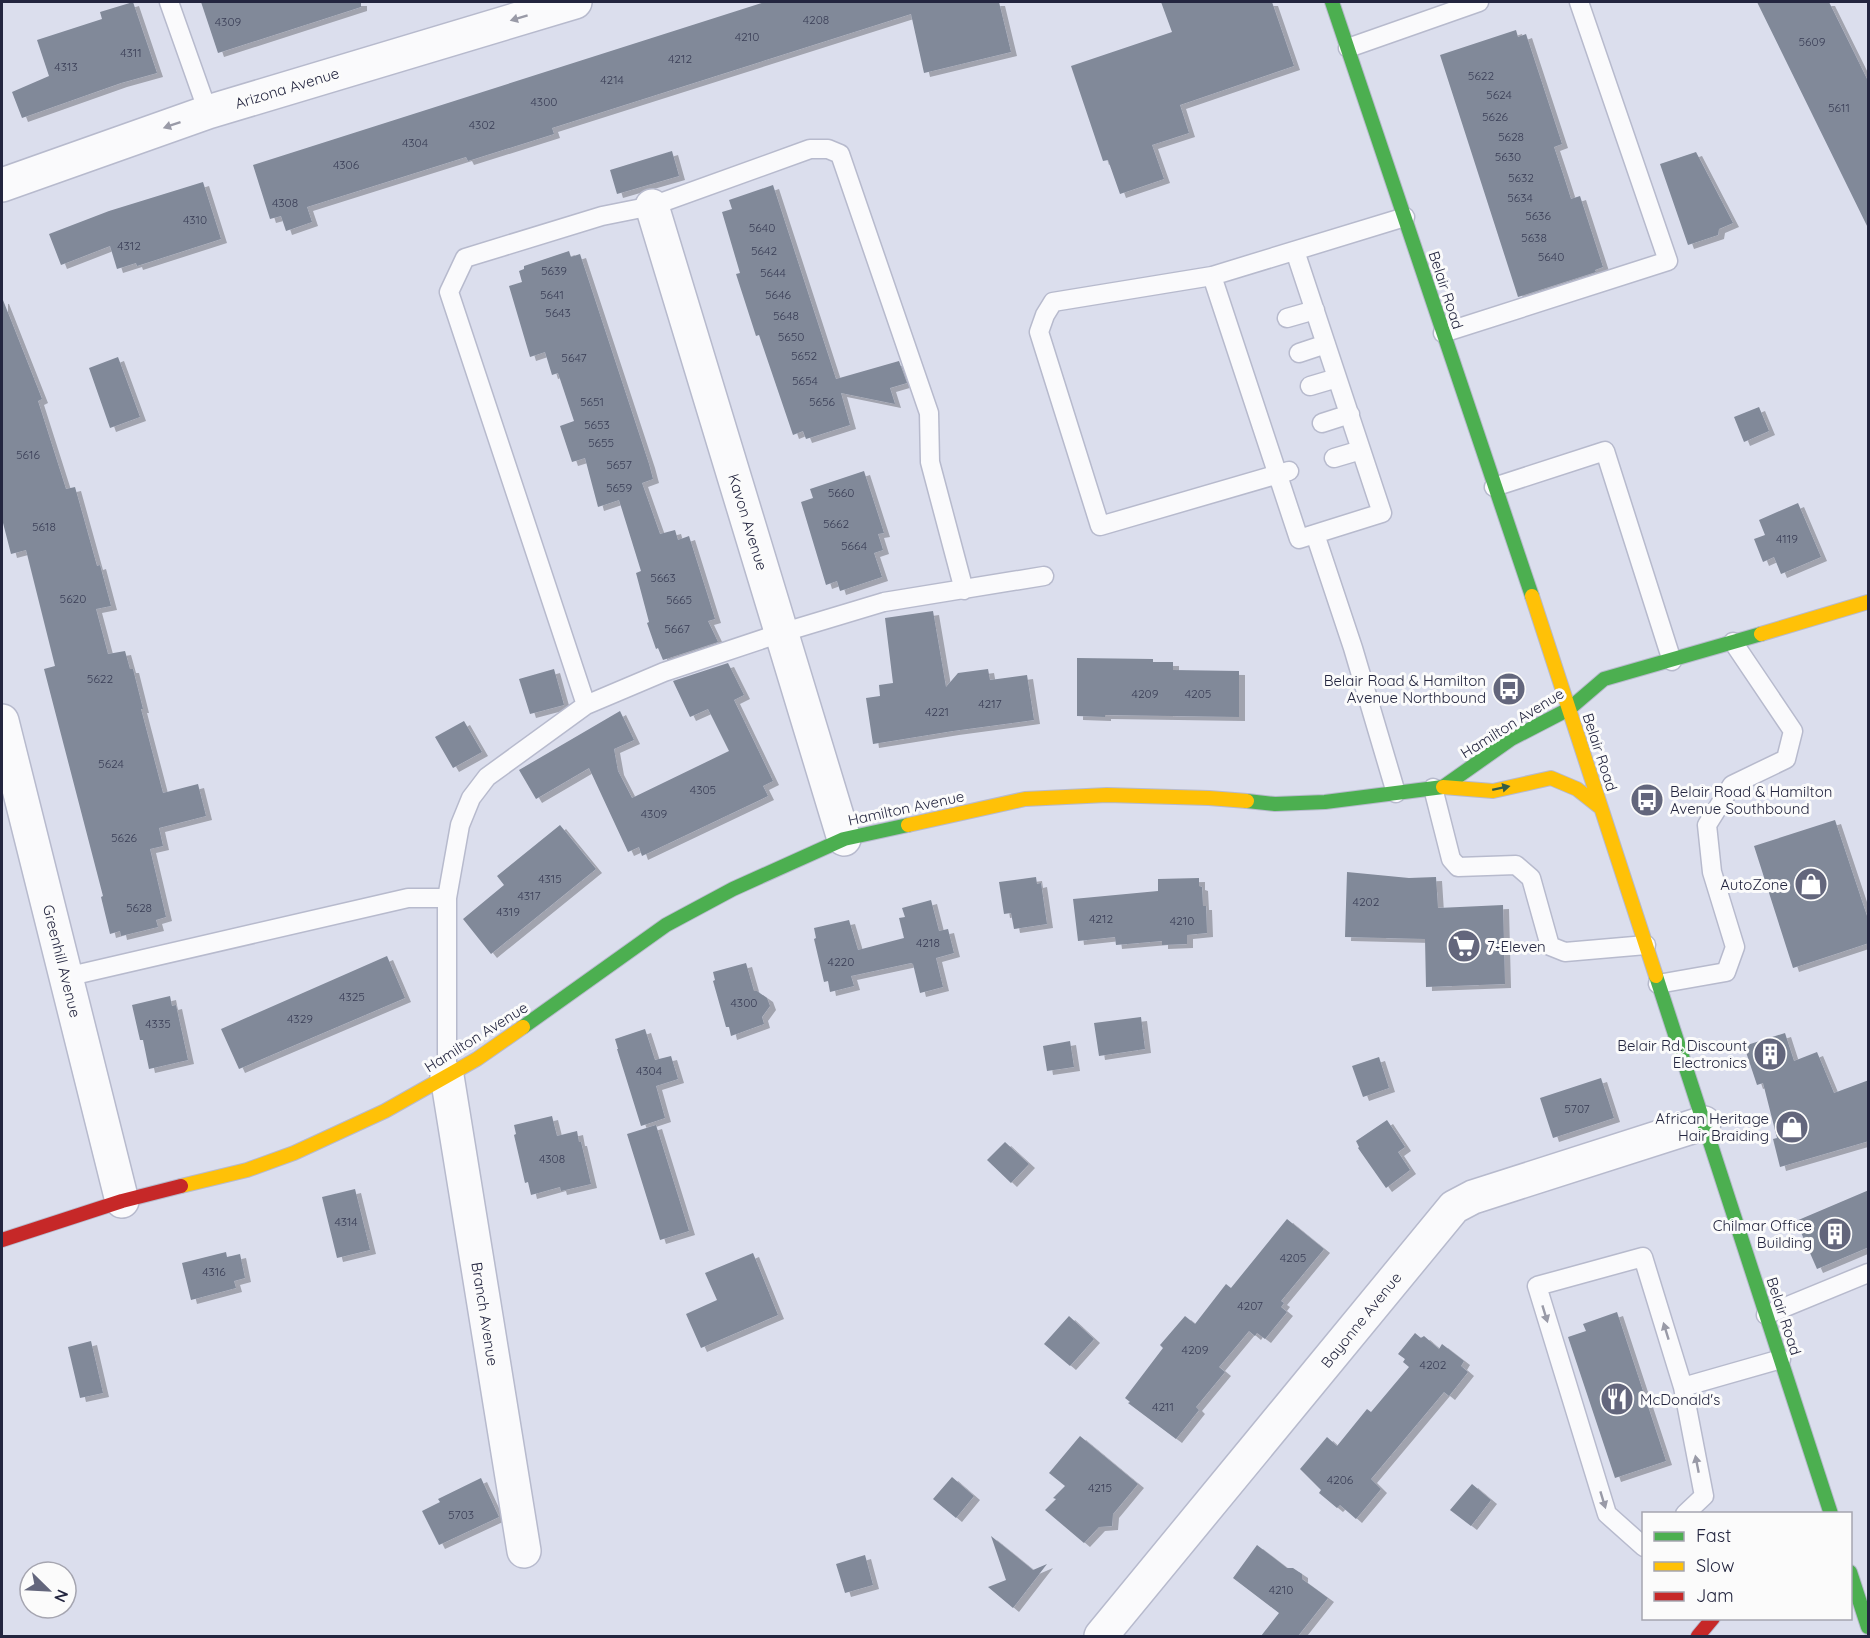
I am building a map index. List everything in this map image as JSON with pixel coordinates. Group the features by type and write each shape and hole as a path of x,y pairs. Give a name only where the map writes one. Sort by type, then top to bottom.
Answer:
{"street":[{"name":"Arizona Avenue","path":"2,184 208,112 575,2"},
{"name":"Belair Road","path":"1332,2 1569,709 1831,1511"},
{"name":"Kavon Avenue","path":"652,206 844,839"},
{"name":"Hamilton Avenue","path":"2,1240 122,1201 247,1170 294,1153 385,1111 477,1059 666,925 733,889 844,839 1024,800 1107,795 1209,798 1275,804 1325,802 1438,787 1511,740 1569,709 1604,679 1869,602"},
{"name":"Greenhill Avenue","path":"2,721 122,1201"},
{"path":"1438,787 1493,791 1551,778 1577,789 1601,808"},
{"name":"Branch Avenue","path":"447,1076 524,1551"},
{"name":"Bayonne Avenue","path":"1101,1636 1454,1207 1473,1197 1704,1123"},
{"path":"1852,1575 1868,1622"},
{"path":"1698,1636 1711,1620"}],"lane":[{"path":"169,2 208,112"},
{"path":"1348,48 1479,2"},
{"path":"1443,333 1668,261 1579,2"},
{"path":"586,705 449,292 465,258 602,216 652,206 810,149 828,149 840,154 929,413 930,462 964,590"},
{"path":"1284,472 1100,526 1039,332 1045,315 1053,302 1212,276 1405,218"},
{"path":"1212,276 1239,333 1284,472 1299,539 1382,513 1295,251"},
{"path":"1287,318 1315,310"},
{"path":"1299,352 1326,344"},
{"path":"1310,386 1337,378"},
{"path":"1322,423 1350,414"},
{"path":"1334,458 1362,450"},
{"path":"1494,487 1605,452 1672,661"},
{"path":"1315,534 1353,648 1396,793"},
{"path":"447,1076 447,898 460,825 471,798 487,777 586,705 664,672 884,602 1044,576"},
{"path":"1658,984 1726,972 1736,946 1712,872 1707,825 1732,785 1786,759 1793,731 1734,642"},
{"path":"1438,787 1450,859 1458,867 1516,866 1531,878 1550,946 1565,952 1646,945"},
{"path":"66,977 408,898 447,898"},
{"path":"1642,1545 1607,1514 1537,1286 1643,1257 1683,1387 1704,1496 1687,1512"},
{"path":"1766,1315 1869,1273"},
{"path":"1683,1387 1781,1359"}],"building":[{"path":"133,2 157,73 121,83 22,118 12,92 49,76 37,40 102,19 100,12"},
{"path":"201,2 361,2 361,7 218,53"},
{"path":"765,2 999,2 1011,52 924,73 911,14 552,128 554,134 468,161 466,157 307,207 312,222 286,231 281,216 270,219 253,165"},
{"path":"1161,2 1272,2 1294,66 1180,105 1189,133 1152,145 1164,179 1120,194 1108,160 1103,161 1071,66 1172,32"},
{"path":"1757,2 1829,2 1869,83 1869,230"},
{"path":"1516,30 1518,37 1526,34 1562,144 1554,147 1571,199 1580,196 1603,267 1595,270 1596,272 1518,297 1440,55"},
{"path":"672,151 679,176 617,194 610,170"},
{"path":"1696,152 1733,223 1719,229 1718,235 1688,245 1660,164"},
{"path":"203,182 221,239 137,266 136,263 117,269 110,246 61,265 49,234 109,211"},
{"path":"773,185 836,379 899,361 907,383 890,388 895,404 841,393 850,425 806,439 803,431 793,435 759,335 756,336 736,274 740,273 722,212 732,209 729,200"},
{"path":"569,251 571,257 580,254 649,464 653,479 642,483 660,534 675,530 678,540 689,536 715,619 708,621 718,642 663,660 658,648 656,649 647,623 649,622 636,573 641,571 619,500 598,507 585,458 572,462 560,426 574,421 558,373 552,375 545,352 530,357 509,286 522,282 519,271 524,269 524,266"},
{"path":"2,300 42,399 38,401 66,489 75,487 97,566 100,565 111,606 96,609 108,654 125,651 130,669 133,669 163,793 198,784 206,816 159,828 163,846 150,849 166,917 156,920 158,927 121,936 120,931 110,934 101,897 103,896 44,669 55,666 26,550 11,554 2,519"},
{"path":"118,357 140,417 110,428 89,368"},
{"path":"1759,407 1769,431 1744,442 1734,417"},
{"path":"864,471 884,533 878,534 883,550 874,553 882,577 840,591 837,581 826,585 801,502 813,498 810,489"},
{"path":"1798,503 1821,557 1781,574 1774,557 1763,562 1754,539 1765,535 1759,520"},
{"path":"933,611 946,687 958,673 988,669 990,680 1027,675 1034,720 873,744 866,698 880,696 879,685 893,683 885,618"},
{"path":"1077,658 1153,659 1153,662 1173,662 1173,670 1239,671 1239,717 1077,716"},
{"path":"728,663 744,695 734,700 773,781 763,786 768,796 642,856 639,847 628,852 589,768 536,799 519,770 620,711 634,740 614,749 618,771 632,798 729,751 708,709 690,717 673,681"},
{"path":"554,669 564,705 530,714 519,679"},
{"path":"464,721 482,752 453,768 435,737"},
{"name":"AutoZone","path":"1835,820 1869,922 1869,943 1793,968 1754,846"},
{"path":"560,825 596,869 491,954 463,919 504,885 497,876"},
{"path":"1347,872 1409,878 1436,877 1438,908 1503,905 1505,984 1426,987 1425,939 1345,937"},
{"path":"1036,877 1037,884 1041,883 1047,924 1014,929 1011,913 1004,914 999,882"},
{"path":"1199,878 1203,906 1206,906 1207,933 1187,935 1187,944 1162,945 1162,941 1116,945 1115,937 1078,941 1073,899 1158,891 1158,879"},
{"path":"931,900 939,931 948,929 954,953 936,958 943,987 920,993 911,963 851,976 854,986 830,992 828,981 824,982 814,939 816,938 814,928 849,920 858,950 904,938 899,918 905,917 902,908"},
{"path":"387,956 405,998 239,1069 221,1029"},
{"path":"746,963 754,991 767,998 770,1006 762,1017 764,1024 731,1036 729,1027 726,1027 713,981 715,980 713,972"},
{"path":"170,996 172,1006 176,1005 188,1060 149,1069 132,1005"},
{"path":"1141,1017 1145,1049 1099,1056 1094,1023"},
{"path":"645,1029 655,1060 671,1056 678,1079 656,1086 665,1118 641,1126 615,1039"},
{"path":"1785,1033 1794,1061 1817,1052 1834,1093 1869,1080 1869,1141 1780,1167 1773,1139 1777,1138 1763,1083 1757,1085 1744,1046"},
{"path":"1070,1041 1074,1067 1047,1071 1043,1046"},
{"path":"1379,1057 1389,1088 1363,1097 1352,1066"},
{"path":"1601,1078 1614,1118 1553,1138 1540,1098"},
{"path":"552,1116 557,1136 577,1131 591,1184 561,1191 560,1187 531,1195 528,1182 525,1183 514,1135 516,1134 514,1125"},
{"path":"1387,1120 1405,1147 1398,1152 1410,1170 1386,1188 1358,1148 1356,1141"},
{"path":"656,1125 689,1231 660,1240 627,1134"},
{"path":"1005,1142 1029,1164 1011,1183 987,1160"},
{"path":"355,1189 370,1250 337,1258 322,1197"},
{"name":"Chilmar Office Building","path":"1869,1190 1869,1247 1817,1269 1796,1221"},
{"path":"1287,1219 1324,1249 1281,1301 1284,1303 1281,1307 1287,1312 1265,1339 1249,1331 1219,1367 1225,1372 1196,1407 1199,1410 1176,1439 1128,1403 1130,1402 1125,1398 1163,1348 1160,1345 1185,1316 1195,1324 1226,1284 1231,1288"},
{"path":"226,1252 227,1257 240,1254 245,1278 234,1281 236,1288 191,1300 182,1263"},
{"path":"753,1253 778,1315 701,1348 686,1314 717,1300 705,1273"},
{"name":"McDonald's","path":"1617,1312 1666,1461 1615,1478 1568,1337 1586,1331 1583,1324"},
{"path":"1069,1316 1094,1339 1070,1366 1044,1344"},
{"path":"1415,1333 1421,1338 1424,1336 1439,1349 1442,1344 1464,1361 1461,1366 1468,1372 1449,1396 1444,1392 1371,1479 1381,1489 1356,1519 1340,1505 1337,1508 1319,1493 1321,1490 1300,1469 1327,1437 1337,1446 1367,1409 1371,1412 1409,1367 1403,1362 1405,1359 1398,1354"},
{"path":"91,1341 103,1393 80,1398 68,1347"},
{"path":"1080,1436 1138,1484 1113,1514 1112,1526 1099,1527 1084,1543 1045,1510 1065,1486 1049,1473"},
{"path":"952,1477 974,1496 956,1518 933,1499"},
{"path":"481,1478 499,1517 439,1545 422,1511 440,1502 438,1499"},
{"path":"1472,1484 1491,1500 1471,1526 1450,1510"},
{"path":"991,1536 1033,1570 1047,1564 1013,1608 988,1587 1006,1580"},
{"path":"1257,1545 1287,1568 1293,1568 1302,1574 1302,1579 1328,1598 1298,1636 1261,1636 1279,1613 1233,1578"},
{"path":"865,1555 873,1585 845,1593 836,1564"}],"traffic: fast":[{"path":"1332,2 1532,596"},
{"path":"1247,801 1275,804 1325,802 1443,787 1511,739 1569,709 1604,679 1761,634"},
{"path":"523,1027 666,925 733,889 844,839 908,825"},
{"path":"1656,976 1830,1512"},
{"path":"1852,1578 1868,1627"}],"traffic: slow":[{"path":"1532,596 1656,976"},
{"path":"1761,634 1868,602"},
{"path":"1443,787 1493,791 1551,778 1577,789 1601,808"},
{"path":"908,825 1025,799 1107,795 1247,801"},
{"path":"181,1186 247,1170 294,1153 385,1111 477,1059 523,1027"}],"traffic: jam":[{"path":"2,1240 122,1201 181,1186"},
{"path":"1698,1636 1711,1620"}],"place":[{"name":"Belair Road & Hamilton Avenue Northbound","path":"1509,689"},
{"name":"Belair Road & Hamilton Avenue Southbound","path":"1647,800"},
{"name":"AutoZone","path":"1811,884"},
{"name":"7-Eleven","path":"1464,946"},
{"name":"Belair Rd. Discount Electronics","path":"1770,1054"},
{"name":"African Heritage Hair Braiding","path":"1792,1127"},
{"name":"Chilmar Office Building","path":"1835,1234"},
{"name":"McDonald's","path":"1617,1399"}]}
